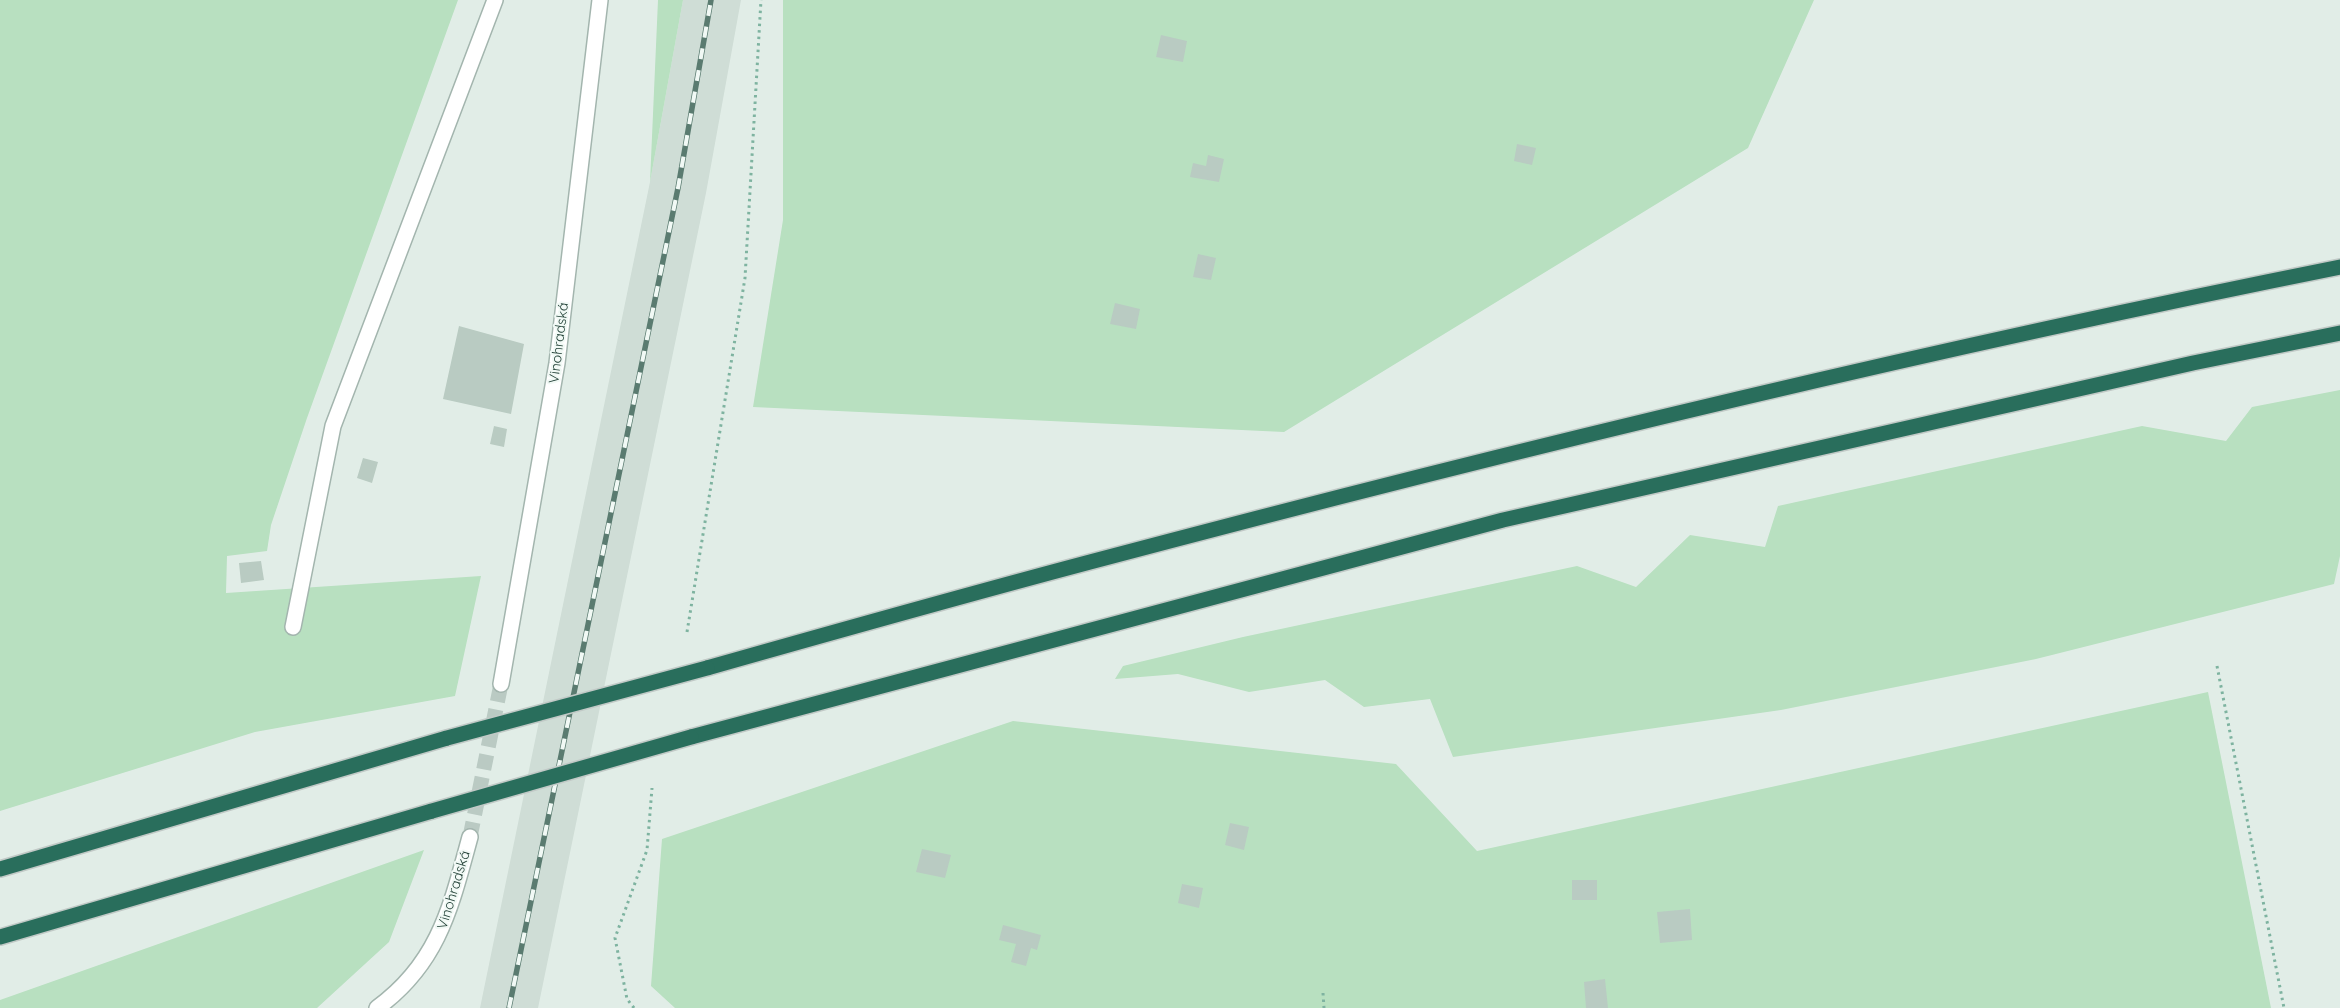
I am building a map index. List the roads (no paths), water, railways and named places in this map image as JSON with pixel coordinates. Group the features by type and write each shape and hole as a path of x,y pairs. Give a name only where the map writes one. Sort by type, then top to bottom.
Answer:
{"highway":[{"path":"0,869 447,738 1090,562 1488,460 1917,358 2184,299 2340,267"},
{"path":"0,936 691,737 1503,520 2193,363 2340,334"}],"street":[{"path":"293,627 333,426 495,0"},
{"name":"Vinohradská","path":"501,684 557,363 600,0"},
{"name":"Vinohradská","path":"377,1008 401,987 422,964 439,937 448,917 470,837"}],"tunnel":[{"path":"470,837 501,684"}],"railway":[{"path":"509,1008 678,188 711,0"}]}
